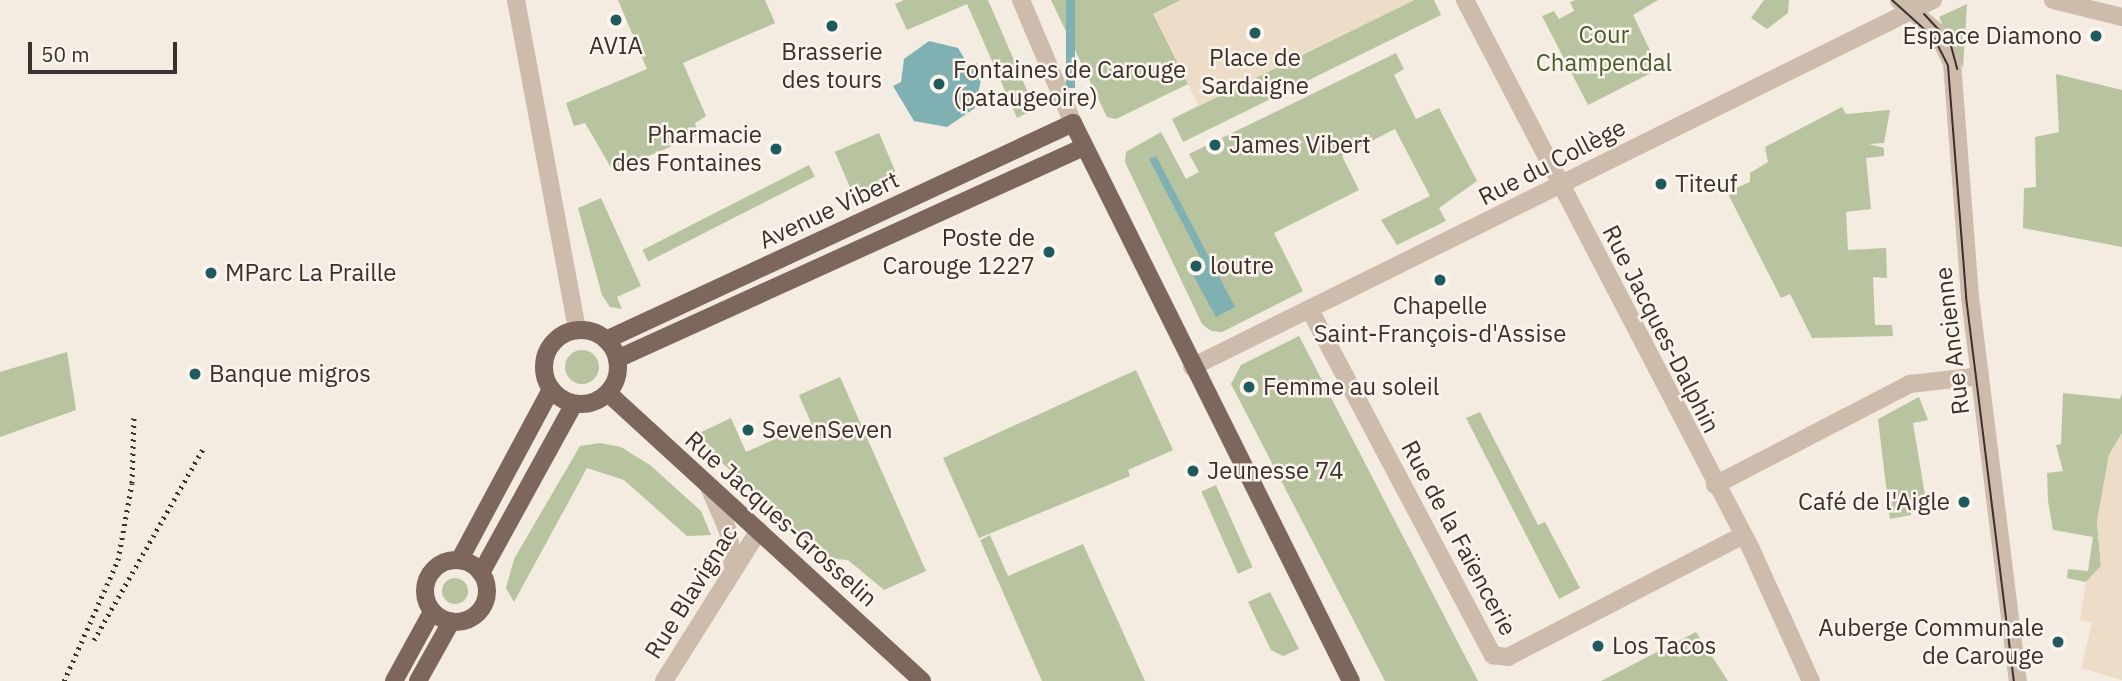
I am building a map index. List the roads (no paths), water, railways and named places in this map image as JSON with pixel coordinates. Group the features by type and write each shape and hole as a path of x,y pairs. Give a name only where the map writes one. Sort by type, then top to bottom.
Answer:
{"main road":[{"path":"1073,123 1192,367 1351,681"},
{"name":"Avenue Vibert","path":"606,340 1073,123"},
{"name":"Avenue Vibert","path":"617,359 1084,147"},
{"path":"481,573 574,404 608,393 617,359 606,340 576,330 547,352 544,371 551,389 574,404"},
{"path":"460,559 481,573 487,590 482,608 468,620 451,622 432,612 424,591 430,572 460,559 551,389"},
{"name":"Rue Jacques-Grosselin","path":"608,393 922,681"},
{"path":"394,681 432,612"},
{"path":"418,681 451,622"}],"street":[{"path":"516,0 576,330"},
{"path":"1021,0 1073,123"},
{"name":"Rue Jacques-Dalphin","path":"1465,0 1741,536 1811,681"},
{"name":"Rue du Collège","path":"1192,367 1559,186 1905,4 1933,0"},
{"path":"2053,0 2122,17"},
{"name":"Rue Ancienne","path":"1905,4 1937,33 1952,63 1980,376 2018,681"},
{"name":"Rue de la Faïencerie","path":"1310,310 1493,655 1508,657 1741,536"},
{"path":"1715,485 1910,384 1980,376"},
{"path":"709,487 728,531 733,566"},
{"name":"Rue Blavignac","path":"664,681 733,566 759,530"}],"water":[{"path":"1066,0 1075,0 1075,88 1066,88"},
{"name":"Fontaines de Carouge (pataugeoire)","path":"929,41 958,48 969,66 977,63 982,75 975,108 947,127 914,121 893,86 901,82 904,59"},
{"path":"1156,156 1235,307 1216,317 1193,275 1206,268 1149,159"}],"tram line":[{"path":"1892,0 1934,38 1948,66 1966,297 2014,681"},
{"path":"1924,14 1950,42 1957,69"}],"railway":[{"path":"64,681 118,560 132,483 134,415"},
{"path":"94,640 203,449"}],"place":[{"name":"AVIA","path":"616,20"},
{"name":"Brasserie des tours","path":"832,26"},
{"name":"Place de Sardaigne","path":"1255,33"},
{"name":"Espace Diamono","path":"2096,36"},
{"name":"Fontaines de Carouge (pataugeoire)","path":"939,84"},
{"name":"James Vibert","path":"1215,145"},
{"name":"Pharmacie des Fontaines","path":"776,149"},
{"name":"Titeuf","path":"1661,184"},
{"name":"Poste de Carouge 1227","path":"1049,252"},
{"name":"loutre","path":"1196,266"},
{"name":"MParc La Praille","path":"211,273"},
{"name":"Chapelle Saint-François-d'Assise","path":"1440,280"},
{"name":"Banque migros","path":"195,374"},
{"name":"Femme au soleil","path":"1249,387"},
{"name":"SevenSeven","path":"748,430"},
{"name":"Jeunesse 74","path":"1193,471"},
{"name":"Café de l'Aigle","path":"1964,502"},
{"name":"Auberge Communale de Carouge","path":"2058,642"},
{"name":"Los Tacos","path":"1598,646"}],"park label":[{"name":"Cour Champendal","path":"1604,49"}]}
